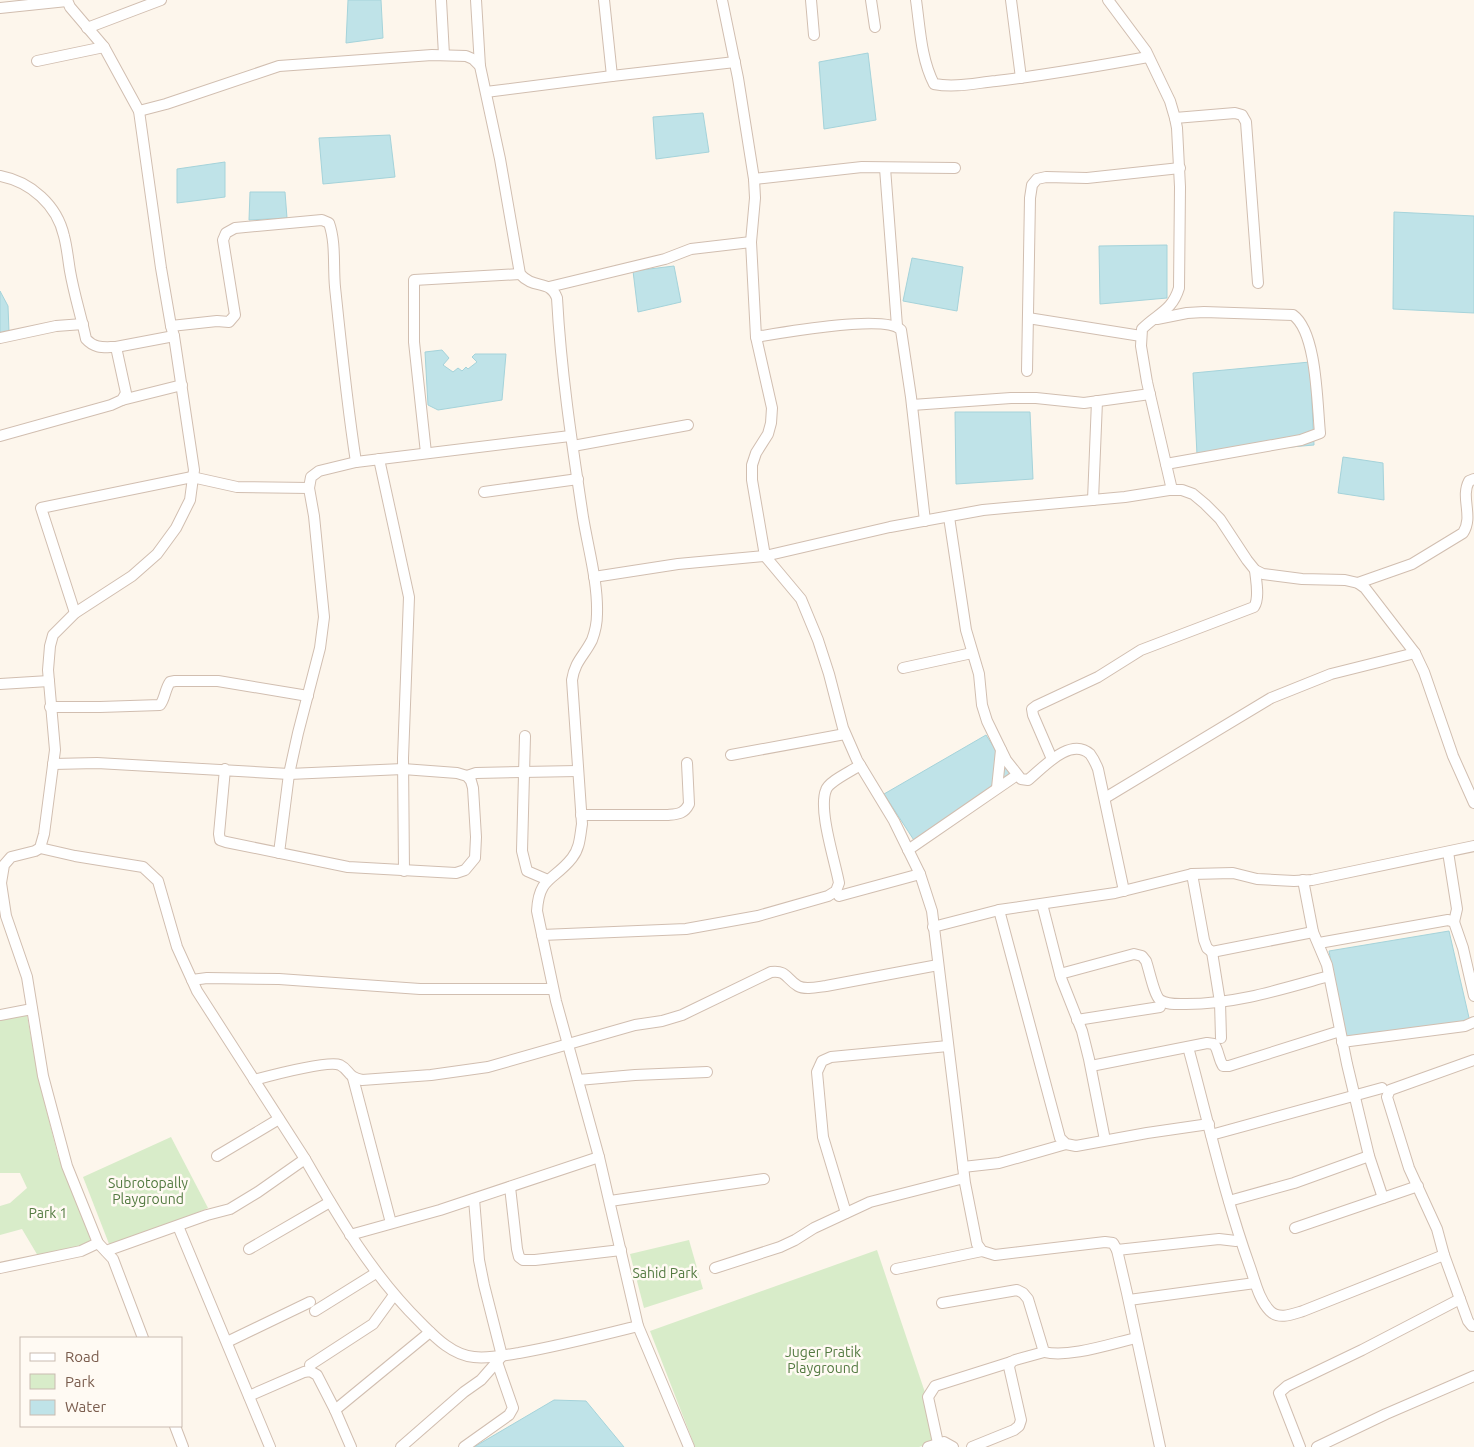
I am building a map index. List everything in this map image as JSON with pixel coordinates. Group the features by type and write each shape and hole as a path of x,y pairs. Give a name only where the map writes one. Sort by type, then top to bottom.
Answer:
{"street":[{"path":"0,8 67,0 70,7 104,47 139,111 194,470 190,500 176,528 157,554 132,576 75,613 53,635 50,646 49,681 55,750 44,834 40,848"},
{"path":"87,28 161,0"},
{"path":"441,0 444,56"},
{"path":"476,0 480,66 500,159 520,274 525,280 549,287 555,291 557,298 560,348 571,441 594,577 597,612 592,640 574,667 572,680 582,824 579,846 562,870 543,885 538,899 538,911 553,989 599,1157 638,1326 689,1447"},
{"path":"604,0 612,76"},
{"path":"722,0 749,139 756,198 751,242 756,337 772,408 768,434 756,453 752,466 752,480 765,556 800,599 818,640 846,734 860,765 894,821 920,874 932,911 964,1178 977,1244 982,1251"},
{"path":"811,0 814,35"},
{"path":"871,0 875,27"},
{"path":"916,0 923,49 934,84 947,86 1021,78 1080,70 1148,57"},
{"path":"1011,0 1021,78"},
{"path":"1108,0 1148,57 1170,102 1177,128 1180,168 1179,288 1169,308 1151,320 1142,329 1141,336 1141,346 1150,394 1172,490"},
{"path":"37,60 104,47"},
{"path":"139,111 166,104 279,66 415,56 466,56 473,59 480,66"},
{"path":"486,92 735,62"},
{"path":"1175,118 1235,113 1242,115 1246,122 1258,283"},
{"path":"754,179 862,167 955,168"},
{"path":"885,168 897,326"},
{"path":"1027,371 1030,198 1032,185 1037,179 1046,176 1087,178 1180,168"},
{"path":"0,176 12,178 29,186 43,198 56,216 64,235 86,339 91,345 99,347 116,346 217,321 230,322 235,315 223,240 226,232 235,228 306,221 322,220 329,223 333,233 334,278 348,413 356,462"},
{"path":"549,287 665,259 691,249 751,242"},
{"path":"426,453 414,342 414,280 520,274"},
{"path":"1151,320 1187,313 1293,315 1304,326 1312,354 1320,433 1301,440 1166,464"},
{"path":"1028,318 1141,336"},
{"path":"0,338 56,326 83,324"},
{"path":"756,337 825,326 887,324 897,326 901,330 912,405 925,521"},
{"path":"116,346 126,393 122,400"},
{"path":"0,436 111,405 122,400 182,385"},
{"path":"912,405 1011,398 1036,398 1084,403 1150,394"},
{"path":"1093,500 1098,401"},
{"path":"280,853 289,774 320,648 324,617 314,516 309,488 312,476 319,471 356,462 426,453 571,441 688,425"},
{"path":"379,459 408,597 404,871"},
{"path":"75,613 41,508 192,477 237,488 309,488"},
{"path":"484,492 578,479"},
{"path":"1358,583 1412,564 1463,533 1468,527 1469,517 1466,486 1469,481 1474,479"},
{"path":"594,577 678,564 765,556 983,510 1125,498 1182,490 1193,494 1220,519 1255,570 1263,574 1302,579 1345,580 1358,583 1365,588 1415,653 1424,672 1453,756 1474,803"},
{"path":"949,517 966,630 979,674 985,713 1001,750 1017,775 1021,779 1028,780 1052,759 1073,749 1082,750 1090,755 1098,768 1124,891"},
{"path":"1052,759 1032,709 1098,677 1141,650 1254,607 1256,604 1255,570"},
{"path":"903,668 972,653"},
{"path":"1105,798 1271,698 1331,674 1415,653"},
{"path":"0,684 49,681"},
{"path":"50,708 160,705 166,687 170,682 175,681 218,682 308,696"},
{"path":"731,755 846,734"},
{"path":"525,736 522,851 524,864 526,871 548,880"},
{"path":"997,788 1001,750"},
{"path":"53,764 97,763 289,774 404,769 457,773 467,776 476,773 578,771"},
{"path":"581,815 681,814 689,804 687,763"},
{"path":"542,935 694,928 758,916 828,896 836,891 839,883 825,815 826,790 830,785 860,765"},
{"path":"225,770 220,809 220,840 348,867 456,874 471,865 475,858 476,822 473,788 467,776"},
{"path":"908,850 1017,775"},
{"path":"933,927 999,910 1124,891 1192,874 1233,873 1257,879 1303,880 1350,873 1474,846"},
{"path":"143,1337 113,1259 98,1243 67,1166 44,1076 27,977 3,917 2,863 11,857 40,848 143,867 158,881 177,947 192,980 305,1159 350,1235 376,1273 394,1295 440,1342 465,1356 499,1359 638,1326"},
{"path":"1448,852 1457,909 1454,922 1463,948 1474,996"},
{"path":"839,896 920,874"},
{"path":"1192,874 1204,940 1207,948 1212,952 1220,1002 1221,1038"},
{"path":"1303,880 1314,932 1329,976 1369,1156 1382,1198"},
{"path":"1042,904 1060,974 1091,1066 1105,1140"},
{"path":"999,910 1060,1138 1066,1144"},
{"path":"1319,943 1448,920 1454,922"},
{"path":"1212,952 1314,932"},
{"path":"1060,974 1134,954 1142,956 1146,961 1157,996 1162,1001 1172,1004 1246,999 1329,976"},
{"path":"353,1078 362,1080 431,1076 488,1067 635,1024 662,1021 682,1015 770,972 779,971 799,987 808,988 938,965"},
{"path":"192,980 207,978 261,979 420,989 553,989"},
{"path":"1077,1020 1160,1007"},
{"path":"0,1015 32,1009"},
{"path":"1091,1066 1207,1043 1214,1044 1223,1066 1229,1066 1341,1036 1465,1026 1474,1022"},
{"path":"846,1213 823,1137 817,1072 822,1061 831,1057 948,1046"},
{"path":"1188,1047 1240,1240 1259,1293 1271,1312 1277,1315 1288,1315 1303,1311 1444,1255"},
{"path":"1474,1060 1390,1090 1387,1094 1409,1168 1437,1229 1444,1255 1468,1321 1474,1326"},
{"path":"254,1080 297,1069 334,1064 340,1065 345,1069 353,1078 391,1223"},
{"path":"578,1080 707,1072"},
{"path":"1211,1135 1382,1088"},
{"path":"216,1156 279,1119"},
{"path":"963,1167 999,1163 1066,1144 1076,1146 1208,1124"},
{"path":"1229,1201 1294,1183 1369,1156"},
{"path":"350,1235 474,1199 599,1157"},
{"path":"106,1251 230,1209 305,1159"},
{"path":"715,1268 780,1247 814,1228 870,1202 964,1178"},
{"path":"610,1201 764,1179"},
{"path":"1295,1228 1418,1186"},
{"path":"510,1187 517,1249 519,1257 523,1260 621,1250"},
{"path":"464,1447 508,1415 512,1408 499,1359 482,1277 474,1199"},
{"path":"249,1249 330,1202"},
{"path":"178,1226 270,1447"},
{"path":"1116,1250 1219,1239 1240,1240"},
{"path":"896,1269 982,1251 995,1255 1105,1242 1113,1243 1129,1300 1160,1447"},
{"path":"0,1268 81,1252 98,1243"},
{"path":"227,1342 312,1306 376,1273"},
{"path":"1129,1300 1255,1283"},
{"path":"942,1303 1017,1290 1028,1299 1044,1352"},
{"path":"310,1366 373,1324 394,1295"},
{"path":"1300,1447 1279,1393 1286,1386 1362,1350 1460,1299"},
{"path":"335,1410 430,1332"},
{"path":"951,1446 944,1442 933,1445 928,1397 935,1386 1044,1352 1051,1354 1077,1351 1136,1338"},
{"path":"401,1447 464,1392 481,1380 499,1359"},
{"path":"972,1447 1014,1430 1019,1426 1021,1420 1009,1373 1011,1362"},
{"path":"249,1396 310,1371 317,1375 351,1447"},
{"path":"1317,1447 1386,1414 1474,1376"},
{"path":"175,1427 183,1447"}],"green space":[{"name":"Park 1","path":"27,1015 38,1077 58,1156 93,1240 78,1248 38,1256 22,1229 0,1235 0,1206 10,1203 27,1188 20,1173 0,1173 0,1019"},
{"name":"Subrotopally Playground","path":"171,1137 208,1208 111,1249 83,1177"},
{"name":"Sahid Park","path":"689,1240 703,1289 644,1308 630,1254"},
{"name":"Juger Pratik Playground","path":"877,1250 941,1440 919,1447 695,1447 650,1331"}],"water":[{"path":"348,0 381,0 383,38 346,43"},
{"path":"868,53 876,120 824,129 819,62"},
{"path":"703,113 709,152 656,159 653,117"},
{"path":"390,135 395,177 323,184 319,138"},
{"path":"225,162 225,197 177,203 177,169"},
{"path":"250,192 285,192 287,218 249,220"},
{"path":"1394,212 1474,216 1474,313 1393,309"},
{"path":"1167,245 1167,298 1100,304 1099,246"},
{"path":"912,258 963,267 957,311 903,301"},
{"path":"674,266 681,302 638,312 633,271"},
{"path":"0,291 8,306 9,332 0,333"},
{"path":"442,350 449,358 443,365 453,372 458,368 462,371 466,367 468,369 477,362 472,357 475,354 506,354 502,400 438,410 428,405 425,352"},
{"path":"1310,362 1314,445 1197,455 1193,373"},
{"path":"955,412 1030,412 1033,479 956,484"},
{"path":"1343,457 1383,463 1384,500 1338,493"},
{"path":"986,735 1013,777 919,848 884,794"},
{"path":"1449,931 1470,1022 1346,1041 1329,951"},
{"path":"554,1400 586,1401 624,1447 474,1447"}]}
